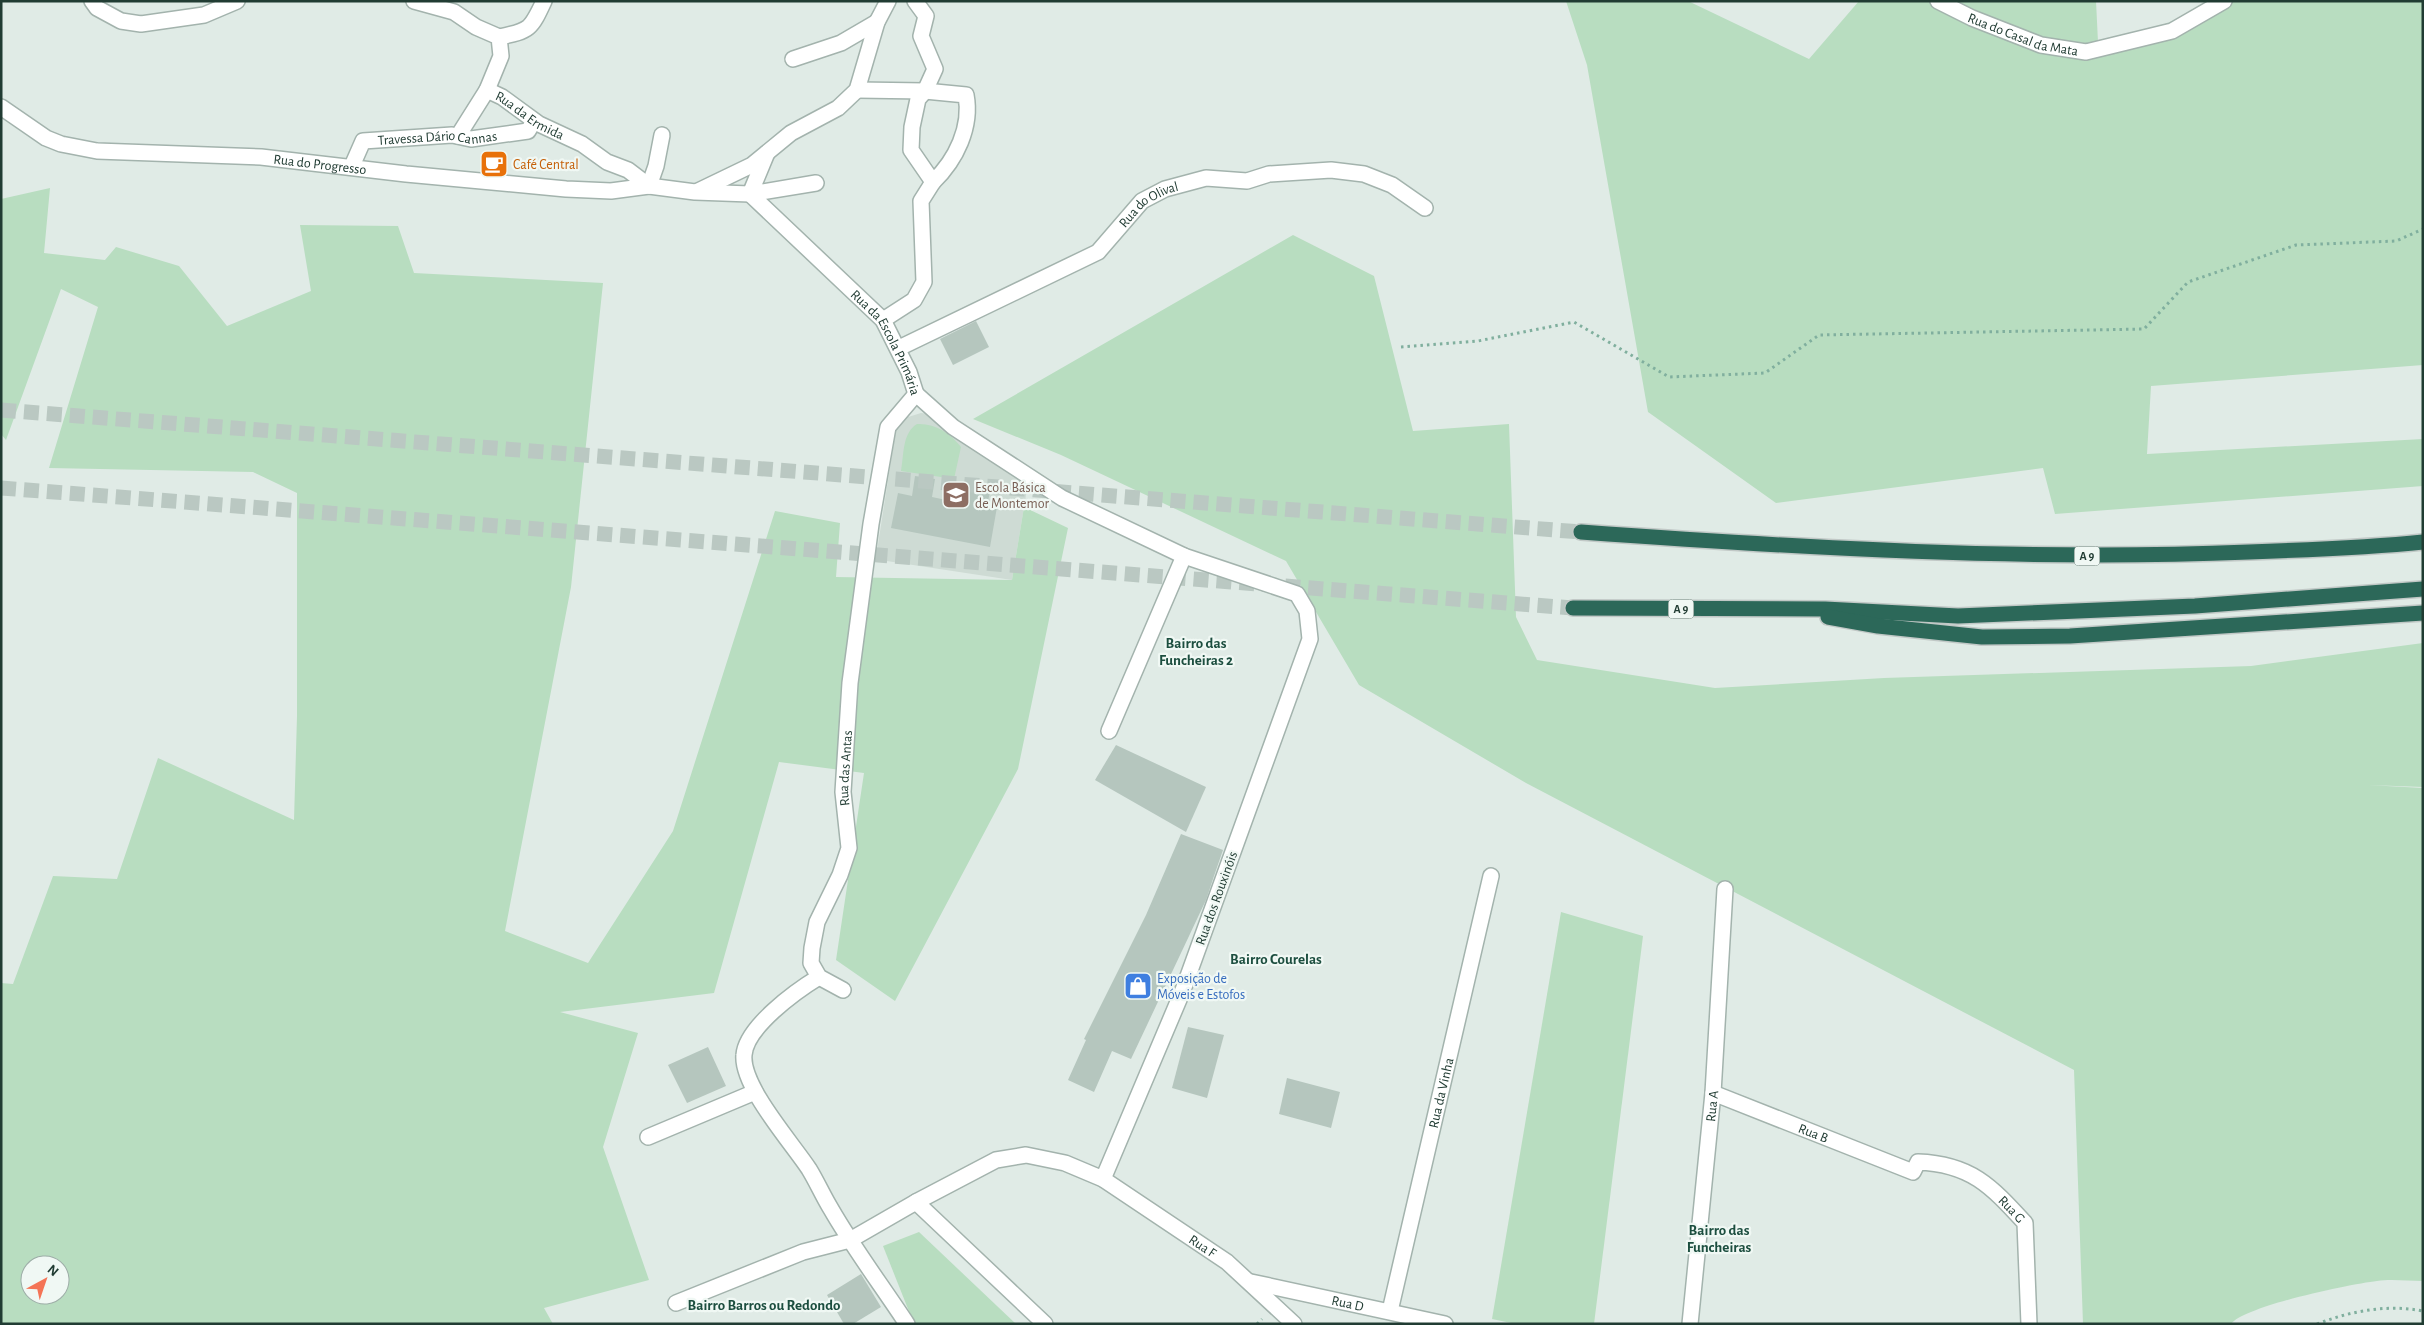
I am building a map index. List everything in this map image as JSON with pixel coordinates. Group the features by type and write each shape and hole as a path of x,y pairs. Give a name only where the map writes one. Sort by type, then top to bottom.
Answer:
{"highway":[{"name":"A 9","path":"1581,532 1877,552 2116,556 2302,550 2423,542"},
{"name":"A 9","path":"1573,608 1825,609 1958,616 2066,613 2241,603 2423,589"},
{"path":"1790,610 1878,626 1982,637 2070,636 2423,613"}],"street":[{"path":"92,1 97,8 121,21 141,24 204,16 237,1"},
{"path":"414,1 454,12 476,26 499,37 519,33 533,25 544,1"},
{"path":"695,192 752,165 791,133 838,108 857,90 877,22 888,1"},
{"path":"915,1 926,16 921,36 935,69 925,91 918,99 912,127 911,150 933,182"},
{"name":"Rua do Casal da Mata","path":"1938,1 1972,18 2041,45 2086,52 2172,31 2224,1"},
{"path":"793,59 841,43 877,22"},
{"name":"Rua da Ermida","path":"499,37 501,56 488,90 502,97 534,121 582,144 607,162 628,170 648,186"},
{"path":"458,136 488,90"},
{"path":"857,90 925,91 966,95 968,105 968,118 948,168 933,182 921,201 924,282 914,300 884,320"},
{"name":"Rua do Progresso","path":"1,108 46,138 79,148 97,151 261,157 352,166 378,171 566,189 611,191 648,186 695,192 750,194 816,183"},
{"name":"Travessa Dário Cannas","path":"352,166 363,141 452,135 471,139 528,131 534,121"},
{"path":"648,186 656,166 662,135"},
{"path":"750,194 767,153"},
{"name":"Rua do Olival","path":"899,348 1098,252 1142,201 1165,188 1206,178 1247,181 1269,174 1332,170 1364,174 1392,184 1425,208"},
{"name":"Rua da Escola Primária","path":"750,194 884,320 899,348 916,394 888,427 871,524"},
{"path":"916,394 954,427 1062,498 1184,556 1109,731"},
{"name":"Rua das Antas","path":"818,977 811,963 817,922 840,875 849,848 843,792 850,683 871,524"},
{"name":"Rua dos Rouxinóis","path":"1102,1179 1182,990 1310,639 1306,611 1297,594 1184,556"},
{"name":"Rua da Vinha","path":"1390,1311 1491,876"},
{"name":"Rua A","path":"1690,1324 1713,1093 1725,889"},
{"path":"843,990 818,977 793,993 755,1030 744,1054 746,1070 755,1092 809,1170 850,1240 906,1324"},
{"path":"648,1137 755,1092"},
{"name":"Rua B","path":"1713,1093 1913,1172"},
{"name":"Rua F","path":"676,1303 803,1252 850,1240 916,1202 996,1160 1026,1155 1064,1163 1102,1179 1227,1262 1294,1324"},
{"name":"Rua G","path":"1913,1172 1918,1162 1943,1163 1975,1177 1997,1193 2025,1223 2029,1324"},
{"path":"916,1202 1045,1324"},
{"name":"Rua D","path":"1249,1282 1445,1324"}],"path":[{"path":"1401,347 1478,341 1574,322 1669,377 1765,373 1819,336 2144,329 2188,282 2296,245 2396,241 2423,229"},
{"path":"2317,1324 2339,1316 2374,1309 2403,1307 2423,1311"}],"shaded area":[{"name":"Escola Básica de Montemor","path":"921,413 930,414 1028,483 1012,580 880,560 876,557 896,429 905,418"}],"green space":[{"path":"1566,1 1688,1 1809,59 1859,1 2096,1 2098,42 2156,28 2210,1 2423,1 2423,365 2151,386 2147,454 2423,439 2423,486 2055,514 2043,468 1776,503 1648,412 1587,65"},
{"path":"50,188 44,253 105,260 116,247 179,266 227,326 311,291 300,225 398,226 414,273 603,283 571,587 505,931 588,963 673,831 775,511 840,523 836,577 1012,580 1024,507 1068,528 1018,769 895,1001 836,960 864,773 779,762 714,993 560,1012 638,1033 603,1147 649,1280 544,1308 553,1324 1,1324 1,983 13,984 53,876 117,879 158,758 294,820 297,716 297,493 253,472 49,468 98,307 61,289 6,440 1,434 1,199"},
{"path":"1293,235 1374,276 1413,431 1509,424 1516,617 1537,660 1715,688 1884,678 2251,666 2423,643 2423,787 2368,785 2423,788 2423,1281 2382,1280 2323,1291 2256,1310 2240,1317 2231,1324 2083,1324 2074,1070 1526,783 1359,685 1286,561 1061,455 973,419"},
{"path":"917,424 930,425 942,430 961,447 954,479 901,471 906,439 912,428"},
{"path":"1561,912 1643,936 1594,1324 1516,1324 1492,1319"},
{"path":"919,1232 1016,1324 914,1324 883,1246"}],"building":[{"path":"976,321 989,347 953,365 940,339"},
{"path":"915,476 935,479 932,497 965,504 969,484 991,488 987,505 997,507 990,547 891,528 898,493 912,496"},
{"path":"1116,745 1206,787 1186,832 1095,780"},
{"path":"1181,834 1223,850 1206,900 1131,1059 1112,1051 1094,1092 1068,1080 1086,1040 1084,1039 1146,915"},
{"path":"1188,1027 1224,1035 1207,1098 1172,1088"},
{"path":"708,1047 726,1086 687,1103 668,1065"},
{"path":"1287,1078 1340,1092 1331,1128 1279,1114"},
{"path":"861,1274 881,1307 853,1324 844,1324 827,1295"}],"tunnel":[{"path":"1,410 1581,532"},
{"path":"1,488 1573,608"}],"place":[{"name":"Café Central","path":"494,164"},
{"name":"Escola Básica de Montemor","path":"956,495"},
{"name":"Exposição de Móveis e Estofos","path":"1138,986"}],"district":[{"name":"Bairro das Funcheiras 2","path":"1196,652"},
{"name":"Bairro Courelas","path":"1276,959"},
{"name":"Bairro das Funcheiras","path":"1719,1238"},
{"name":"Bairro Barros ou Redondo","path":"764,1305"}]}
